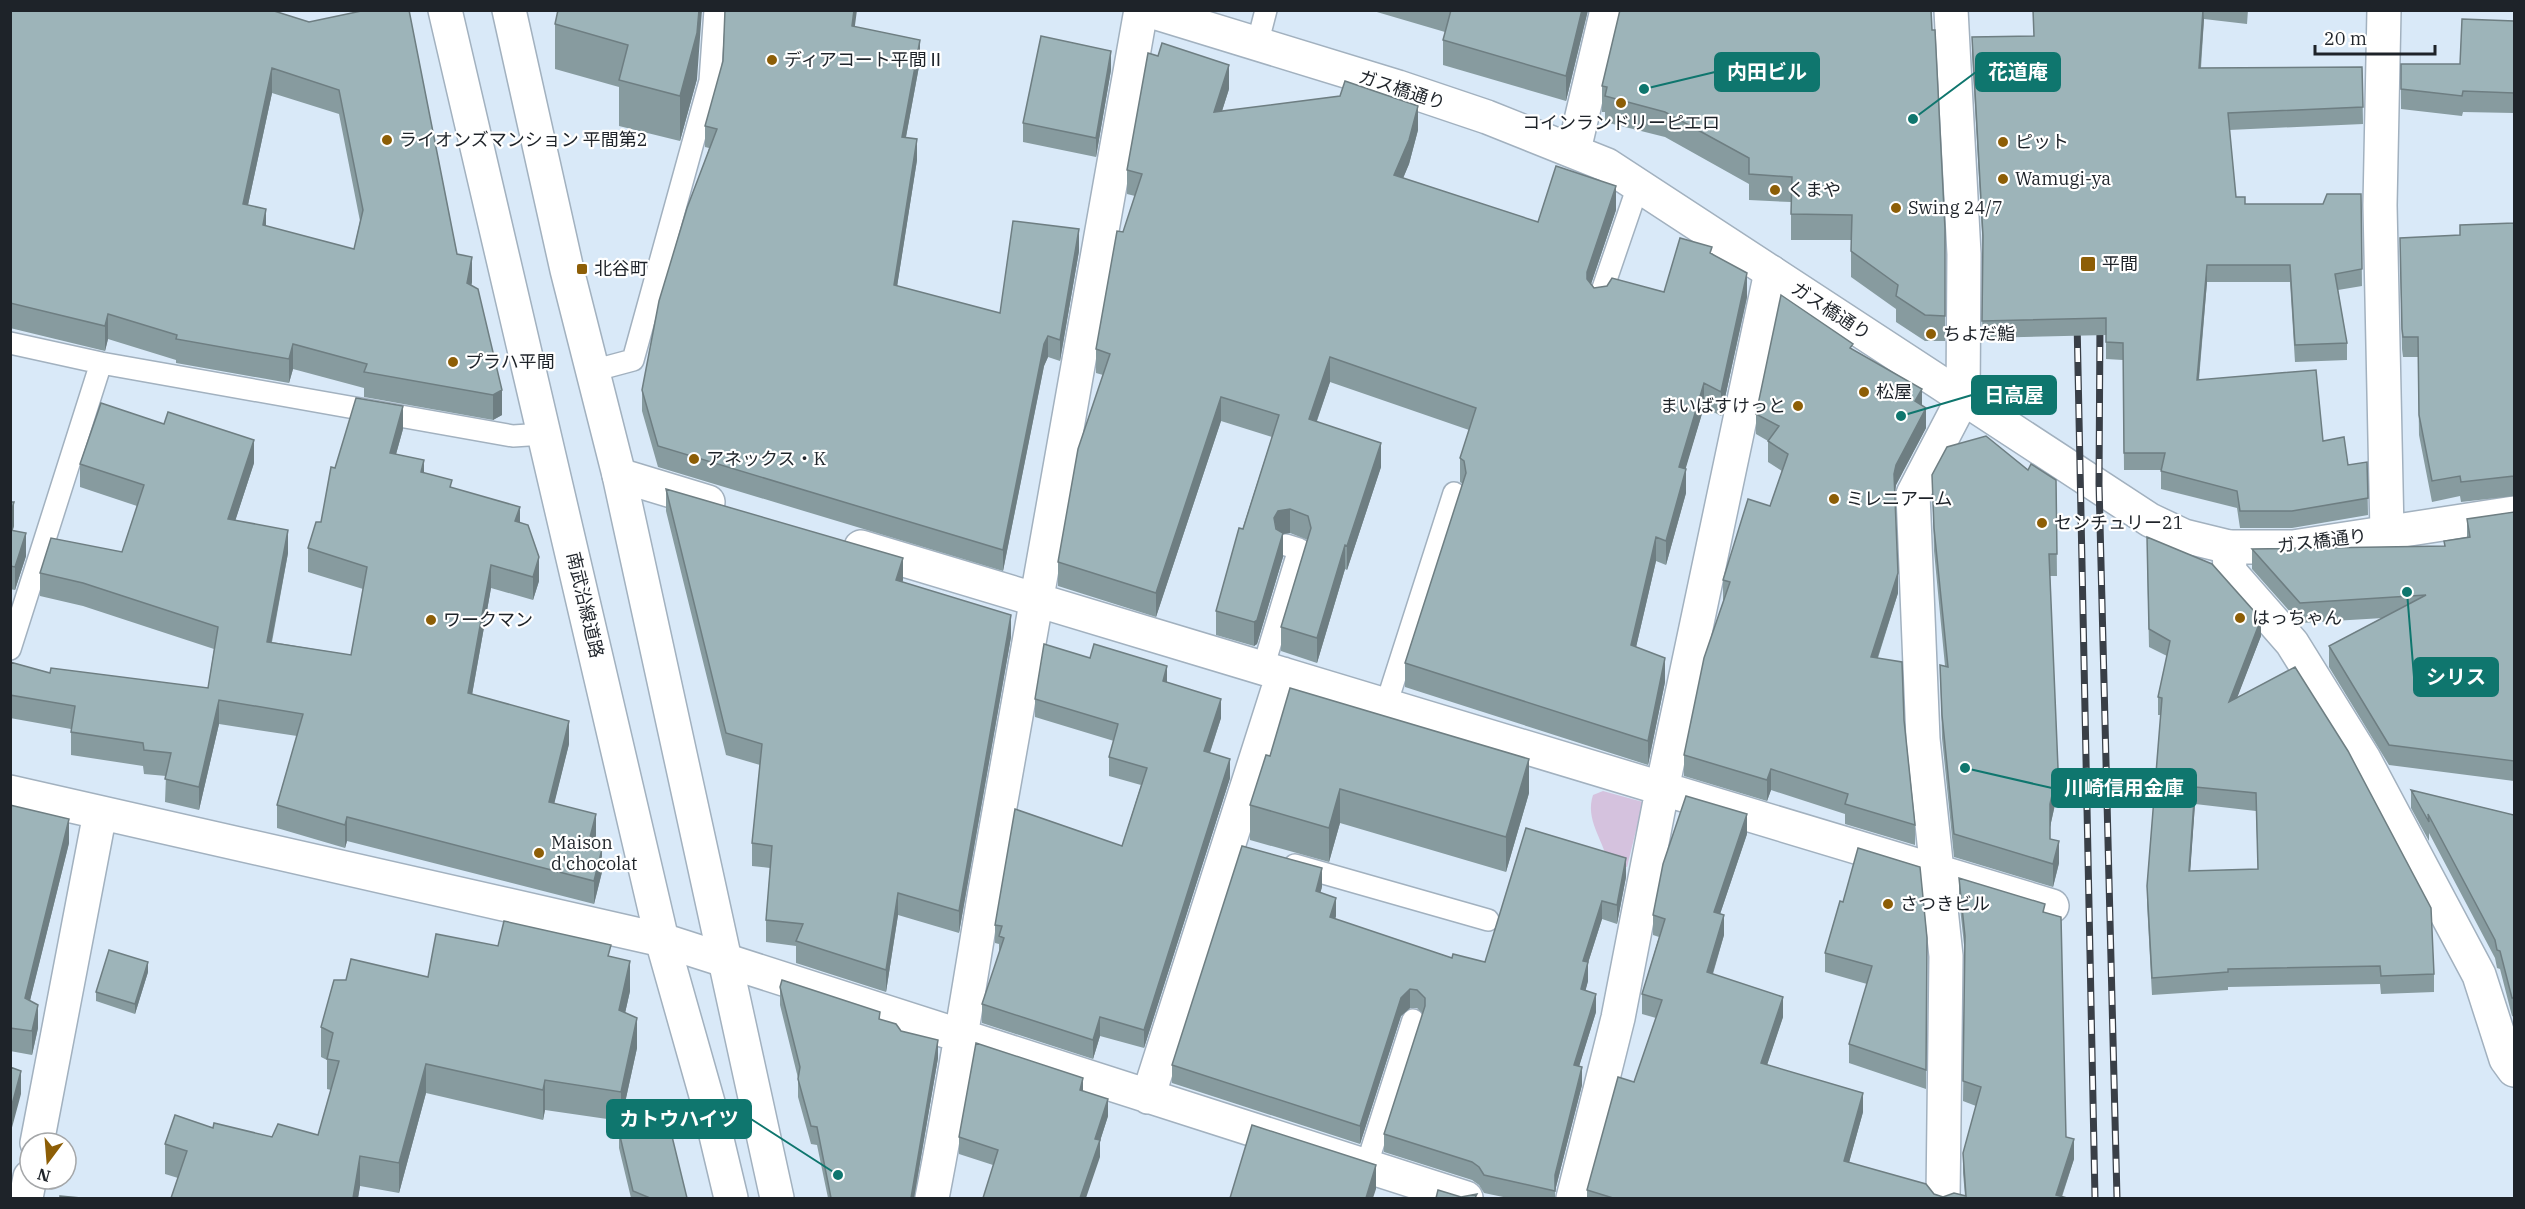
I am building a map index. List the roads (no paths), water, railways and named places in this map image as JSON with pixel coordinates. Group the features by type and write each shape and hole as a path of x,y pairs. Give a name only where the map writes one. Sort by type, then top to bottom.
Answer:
{"street":[{"name":"南武沿線道路","path":"445,10 662,940 709,1106 731,1198"},
{"path":"509,10 618,475 777,1198"},
{"path":"932,1198 959,1062 960,1036 1141,10"},
{"name":"ガス橋通り","path":"1147,10 1398,87 1574,150 1607,165 2150,520 2184,536 2229,547 2293,547 2514,513"},
{"path":"1574,150 1607,10"},
{"path":"1943,1198 1946,956 1923,739 1913,494 1963,398 1964,254 1951,10"},
{"path":"2384,10 2380,205 2386,532"},
{"path":"1573,1198 1618,1018 1663,787 1771,272"},
{"path":"618,475 738,511"},
{"path":"833,539 1038,601 1196,639 1273,671 1354,689 1386,705 2052,906"},
{"path":"2229,547 2230,572 2292,643 2370,769 2479,975 2506,1059 2514,1070"},
{"path":"1148,1097 1239,850 1273,671"},
{"path":"10,792 662,940 1466,1198"},
{"path":"39,1131 100,813"}],"lane":[{"path":"592,371 633,360 669,204 710,81 715,10"},
{"path":"1257,45 1266,10"},
{"path":"1599,300 1638,186"},
{"path":"10,343 101,363 513,436 543,434"},
{"path":"10,649 101,363"},
{"path":"1386,705 1454,493"},
{"path":"1273,671 1299,549 1286,545"},
{"path":"1273,859 1488,920"},
{"path":"1366,1167 1413,1020"}],"railway":[{"path":"2100,319 2099,484 2117,1198"},
{"path":"2077,320 2095,1198"}],"place":[{"name":"ディアコート平間Ⅱ","path":"772,60"},
{"name":"内田ビル","path":"1644,89"},
{"name":"コインランドリーピエロ","path":"1621,103"},
{"name":"花道庵","path":"1913,119"},
{"name":"ライオンズマンション 平間第2","path":"387,140"},
{"name":"ピット","path":"2003,142"},
{"name":"Wamugi-ya","path":"2003,179"},
{"name":"くまや","path":"1775,190"},
{"name":"Swing 24/7","path":"1896,208"},
{"name":"平間","path":"2088,264"},
{"name":"北谷町","path":"582,269"},
{"name":"ちよだ鮨","path":"1931,334"},
{"name":"プラハ平間","path":"453,362"},
{"name":"松屋","path":"1864,392"},
{"name":"まいばすけっと","path":"1798,406"},
{"name":"日高屋","path":"1901,416"},
{"name":"アネックス・K","path":"694,459"},
{"name":"ミレニアーム","path":"1834,499"},
{"name":"センチュリー21","path":"2042,523"},
{"name":"シリス","path":"2407,592"},
{"name":"はっちゃん","path":"2240,618"},
{"name":"ワークマン","path":"431,620"},
{"name":"川崎信用金庫","path":"1965,768"},
{"name":"Maison d'chocolat","path":"539,853"},
{"name":"さつきビル","path":"1888,904"},
{"name":"カトウハイツ","path":"838,1175"}]}
